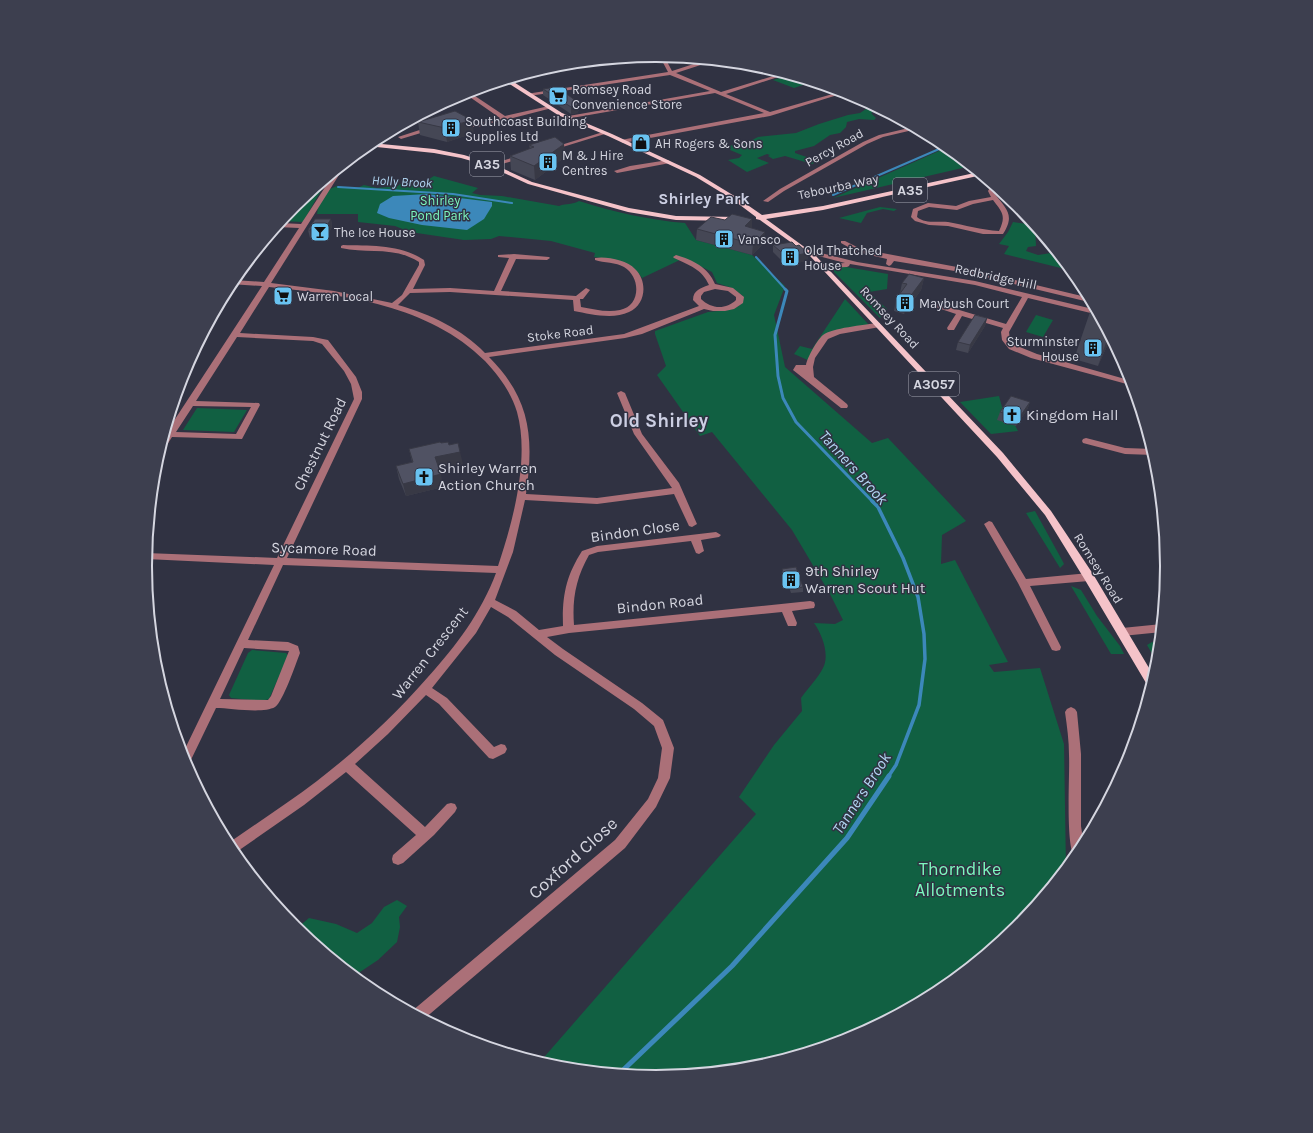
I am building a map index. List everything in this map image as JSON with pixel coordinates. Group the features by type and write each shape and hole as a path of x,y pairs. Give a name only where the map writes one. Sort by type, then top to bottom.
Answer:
{"main road":[{"name":"Romsey Road","path":"513,83 549,108 566,117 623,141 718,187 809,252 1000,455 1048,514 1089,577 1148,677"},
{"name":"A35","path":"379,145 452,154 494,164 530,183 628,210 676,218 714,220 761,218"},
{"name":"Tebourba Way","path":"754,212 809,205 968,169"},
{"name":"Tebourba Way","path":"761,218 823,208 975,175"},
{"name":"A35","path":"601,203 694,213 726,214 754,212"}],"street":[{"path":"665,62 671,74 770,114"},
{"path":"529,94 671,74 700,64"},
{"path":"720,94 776,77"},
{"path":"566,117 714,92"},
{"path":"623,141 770,114 835,95"},
{"path":"473,97 504,118"},
{"path":"457,121 469,126 477,126 504,118 549,108"},
{"path":"401,137 437,126"},
{"name":"Percy Road","path":"777,202 767,200 865,143 881,136 908,130"},
{"path":"543,151 605,133"},
{"path":"494,164 530,155"},
{"path":"617,171 631,167 668,162"},
{"path":"170,434 235,335 302,226 332,180"},
{"path":"992,190 994,198 1006,212 1006,222 1001,233 983,232 948,224 929,223 917,220 914,217 915,210 924,205 957,208 971,202 994,198"},
{"path":"285,225 302,226"},
{"name":"Redbridge Hill","path":"843,242 859,251 973,272 1084,299"},
{"path":"343,247 390,249 420,260 422,265 409,291 393,306"},
{"name":"Redbridge Hill","path":"809,252 857,264 975,282 1091,311"},
{"path":"500,256 547,258"},
{"path":"497,292 514,256"},
{"path":"676,257 704,270 708,274 713,287"},
{"path":"887,268 891,258"},
{"path":"576,298 577,309 615,313 628,311 638,301 640,284 636,272 627,266 597,259"},
{"name":"Redbridge Hill","path":"823,266 857,264"},
{"name":"Warren Crescent","path":"236,845 301,799 346,764 398,718 426,689 464,641 488,603 501,570 513,531 520,498 525,462 523,422 515,397 508,384 484,355 471,343 449,328 424,316 393,306 350,296 288,286 239,282"},
{"path":"713,287 731,289 740,297 740,300 735,306 723,309 704,306 697,300 698,294 701,290 713,287"},
{"path":"409,291 450,290 576,298 580,297 586,290"},
{"path":"1026,295 1005,332 1006,340 1012,347 1021,352 1126,382"},
{"path":"932,305 1007,327"},
{"name":"Stoke Road","path":"484,355 616,338 639,332 704,306"},
{"path":"951,328 960,314"},
{"path":"810,378 809,367 811,358 825,337 838,332 877,325"},
{"name":"Chestnut Road","path":"188,754 357,402 358,395 350,375 329,346 324,342 313,339 235,335"},
{"path":"809,367 799,367 797,370 810,378 844,406"},
{"path":"621,393 638,434 670,476 678,490 692,524"},
{"path":"170,434 238,437 256,405 191,403"},
{"path":"1086,441 1125,451 1147,452"},
{"path":"520,498 597,501 678,490"},
{"path":"989,524 1023,582 1056,647"},
{"name":"Bindon Close","path":"569,628 568,598 580,562 585,553 597,549 716,535"},
{"name":"Bindon Close","path":"695,538 699,551"},
{"name":"Sycamore Road","path":"152,556 501,570"},
{"path":"1023,582 1089,577"},
{"name":"Coxford Close","path":"421,1012 620,844 652,803 664,778 668,748 659,723 638,706 548,644 538,634 502,607 488,603"},
{"name":"Bindon Road","path":"538,634 569,628 810,605"},
{"path":"786,608 792,623"},
{"path":"1122,632 1157,628"},
{"path":"212,703 261,705 272,703 276,698 295,652 294,649 288,646 240,644"},
{"path":"426,689 443,701 493,754 501,749"},
{"path":"1071,712 1075,754 1075,826 1078,844"},
{"path":"346,764 425,835"},
{"path":"398,859 425,835 451,808"}],"green space":[{"path":"781,78 805,84 794,88 773,80"},
{"path":"866,109 875,111 871,113 876,118 874,120 859,119 847,122 846,127 840,133 830,135 814,146 795,151 795,153 818,161 812,164 785,156 773,159 767,154 757,158 769,163 747,172 728,160 739,158 742,155 730,150 731,148 726,146 744,144 758,137 796,133 819,124 860,113"},
{"path":"941,150 966,167 833,198"},
{"path":"434,176 478,188 472,193 480,195 502,196 559,206 579,201 631,215 685,223 696,240 752,255 785,286 774,315 785,367 872,443 888,438 966,521 942,535 941,564 955,560 1008,662 989,665 994,672 1040,668 1064,744 1066,861 1036,899 989,946 964,967 909,1003 850,1033 819,1044 787,1054 722,1067 689,1070 624,1070 591,1067 544,1058 756,814 739,797 774,745 802,711 801,698 818,676 825,663 826,657 824,645 820,633 814,623 835,624 843,620 830,594 792,530 712,432 700,436 657,375 666,366 655,331 708,312 729,310 739,306 743,296 732,288 717,283 712,272 684,258 642,278 633,268 621,262 594,257 595,253 551,241 499,236 491,239 464,240 410,232 395,226 358,222 358,214 317,214 318,208 325,195 330,189 337,186 355,189 364,185 377,188 398,186 400,184 421,184"},
{"path":"322,189 303,222 289,221"},
{"path":"880,207 897,209 894,211 883,209 867,213 861,223 839,218"},
{"path":"1013,222 1026,224 1035,233 1036,246 1028,247 1026,251 1038,255 1052,253 1064,269 1004,254 1009,246 999,244"},
{"path":"840,266 888,274 887,289 869,292 887,309 880,318 834,272 834,268"},
{"path":"845,299 870,326 825,337 810,361 794,354 800,346 812,349"},
{"path":"1036,315 1053,320 1043,337 1026,332"},
{"path":"999,396 1002,407 1006,408 1018,431 991,434 960,402"},
{"path":"197,408 247,410 234,432 183,430"},
{"path":"1035,511 1064,564 1060,568 1026,513"},
{"path":"1071,586 1081,590 1097,616 1120,646 1124,654 1111,654"},
{"path":"1152,642 1155,643 1153,655 1147,645"},
{"path":"252,650 286,653 288,656 269,699 262,701 231,698 229,695 248,653"},
{"path":"397,900 407,906 399,917 400,927 397,942 378,960 358,973 324,946 301,924 309,918 336,924 357,933 372,923 384,907"}],"water":[{"path":"427,194 492,202 492,206 484,219 467,230 422,225 389,218 377,213 380,204 393,196"}],"building":[{"path":"557,87 579,103 576,106 571,107 543,89"},
{"path":"455,111 472,120 445,128 419,122"},
{"path":"555,137 564,144 534,166 510,156 534,147 529,145"},
{"path":"732,214 752,219 745,226 765,232 753,244 697,229 711,217 725,220"},
{"path":"315,219 331,219 324,230 308,230"},
{"path":"792,242 796,246 799,245 808,253 787,257 773,245"},
{"path":"909,274 924,278 906,302 896,299 907,284 902,283"},
{"path":"975,315 987,318 970,345 958,342"},
{"path":"1011,396 1030,402 1019,418 1000,412"},
{"path":"440,442 448,442 449,445 458,443 460,452 435,457 441,474 403,484 396,466 413,462 409,449"},
{"name":"9th Shirley Warren Scout Hut","path":"796,567 803,587 791,589 782,569"}],"waterway":[{"name":"Tanners Brook","path":"833,195 940,149"},
{"name":"Holly Brook","path":"338,187 453,194 512,203"},
{"name":"Tanners Brook","path":"756,257 786,290"},
{"name":"Tanners Brook","path":"786,290 787,291 775,335 778,376 783,398 796,422 873,502"},
{"name":"Tanners Brook","path":"873,502 878,507 903,558 918,597 924,634 925,659 919,705 896,765 888,777"},
{"name":"Tanners Brook","path":"623,1070 732,966 847,838 889,776"}],"place":[{"name":"Romsey Road Convenience Store","path":"558,96"},
{"name":"Southcoast Building Supplies Ltd","path":"451,128"},
{"name":"AH Rogers & Sons","path":"641,143"},
{"name":"M & J Hire Centres","path":"548,162"},
{"name":"The Ice House","path":"320,232"},
{"name":"Vansco","path":"724,239"},
{"name":"Old Thatched House","path":"790,257"},
{"name":"Warren Local","path":"283,296"},
{"name":"Maybush Court","path":"905,303"},
{"name":"Sturminster House","path":"1093,348"},
{"name":"Kingdom Hall","path":"1012,415"},
{"name":"Shirley Warren Action Church","path":"424,477"},
{"name":"9th Shirley Warren Scout Hut","path":"791,580"}],"district":[{"name":"Shirley Park","path":"704,198"},
{"name":"Old Shirley","path":"659,420"}],"park label":[{"name":"Shirley Pond Park","path":"440,208"},
{"name":"Thorndike Allotments","path":"960,879"}]}
